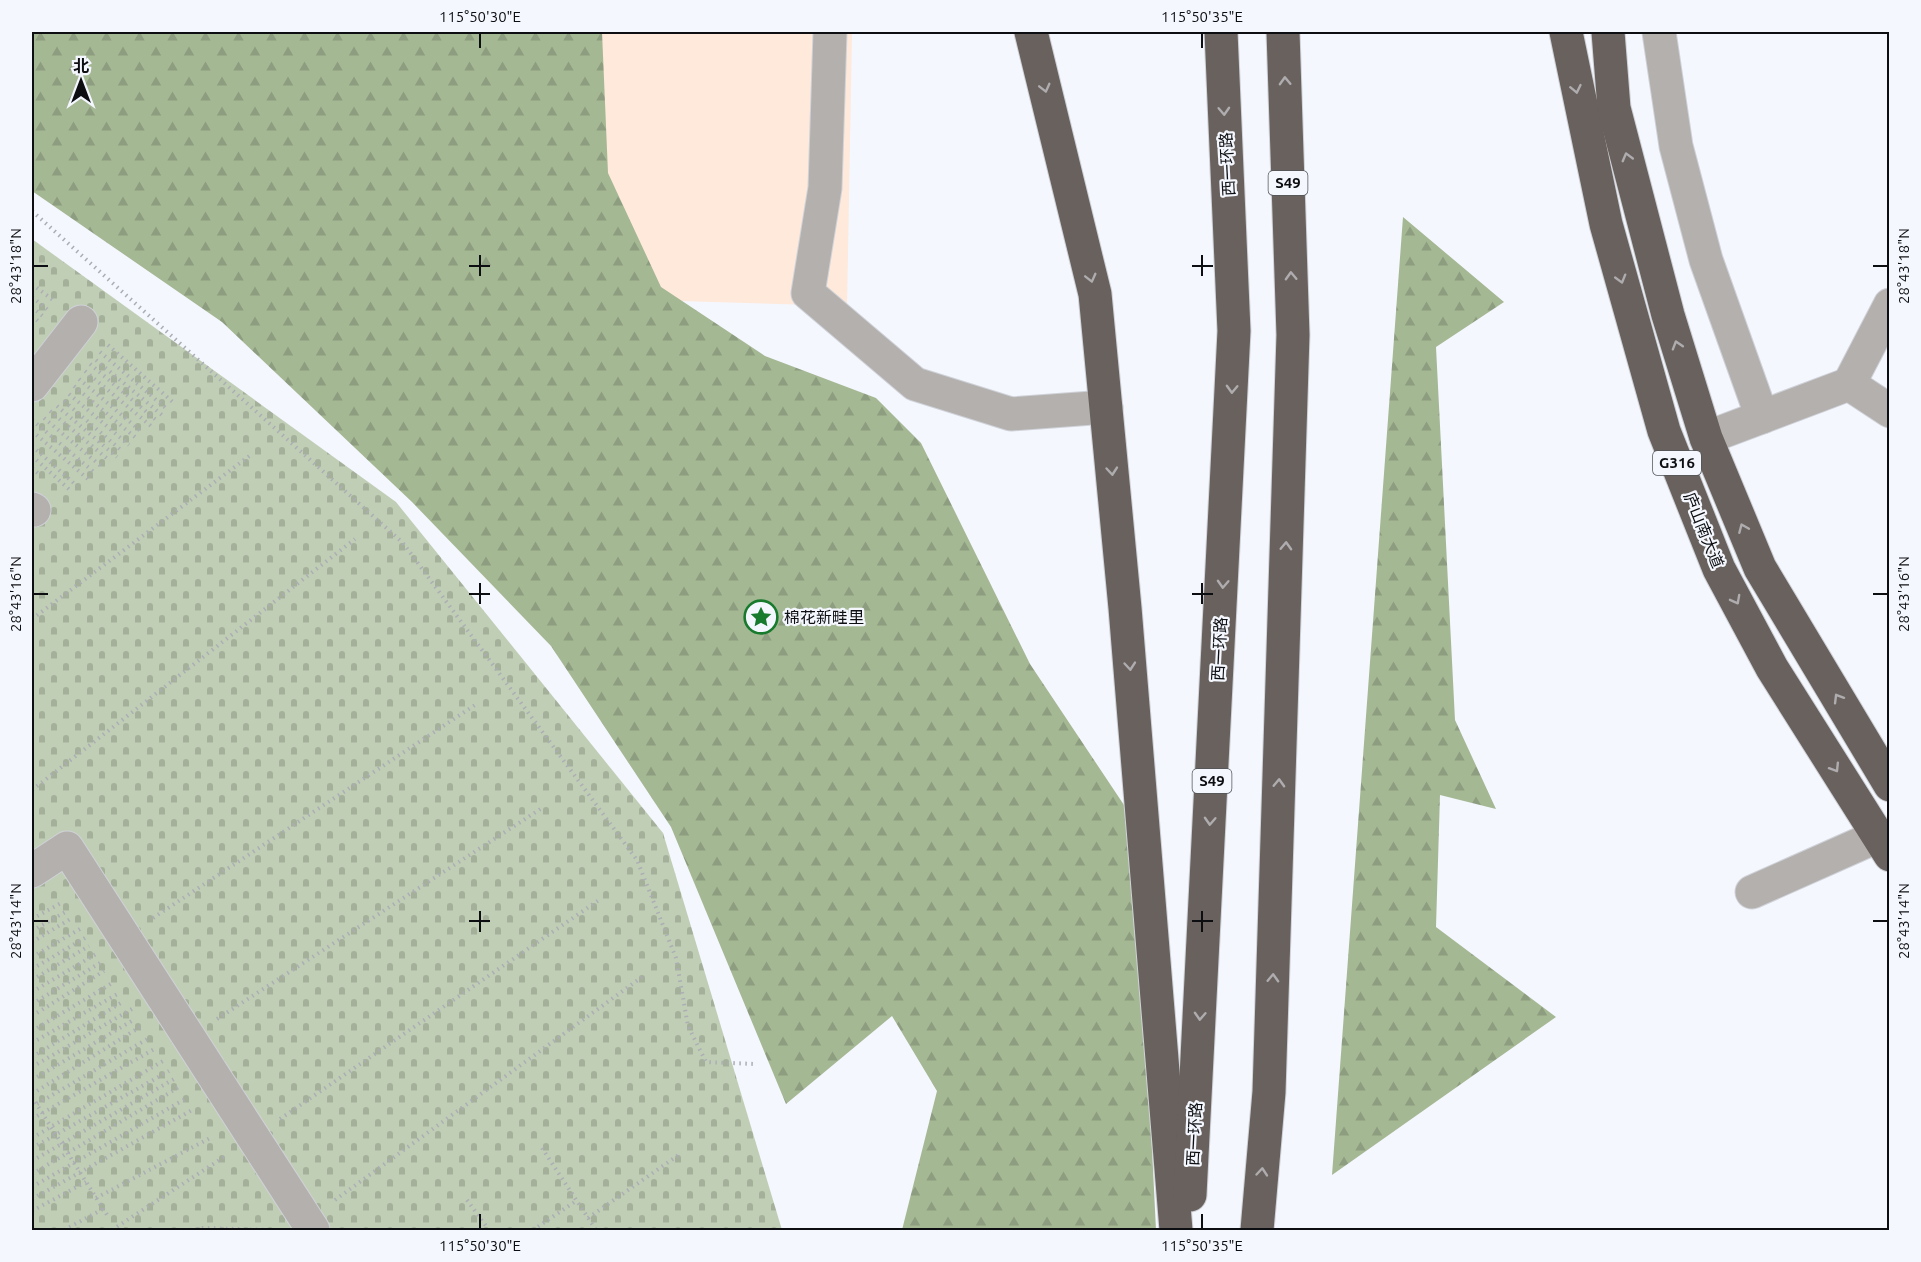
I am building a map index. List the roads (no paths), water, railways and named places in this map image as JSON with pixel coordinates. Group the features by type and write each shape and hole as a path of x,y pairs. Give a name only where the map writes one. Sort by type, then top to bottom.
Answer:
{"highway":[{"path":"1031,32 1095,294 1176,1230"},
{"name":"西一环路","path":"1188,1230 1234,331 1221,32"},
{"name":"S49","path":"1257,1230 1269,1092 1293,334 1283,32"},
{"name":"庐山南大道","path":"1566,32 1606,224 1664,431 1719,569 1772,668 1884,845"},
{"name":"G316","path":"1608,32 1614,108 1668,315 1706,438 1760,568 1890,785"}],"lane":[{"path":"830,32 825,188 808,293 915,384 1011,414 1106,407"},
{"path":"1659,32 1676,146 1706,260 1761,417"},
{"path":"1706,438 1849,384 1890,305"},
{"path":"1849,384 1890,411"},
{"path":"1752,892 1884,845"},
{"path":"32,871 67,848 112,949 178,1048 254,1138 310,1225"}],"place":[{"name":"棉花新畦里","path":"761,617"}]}
